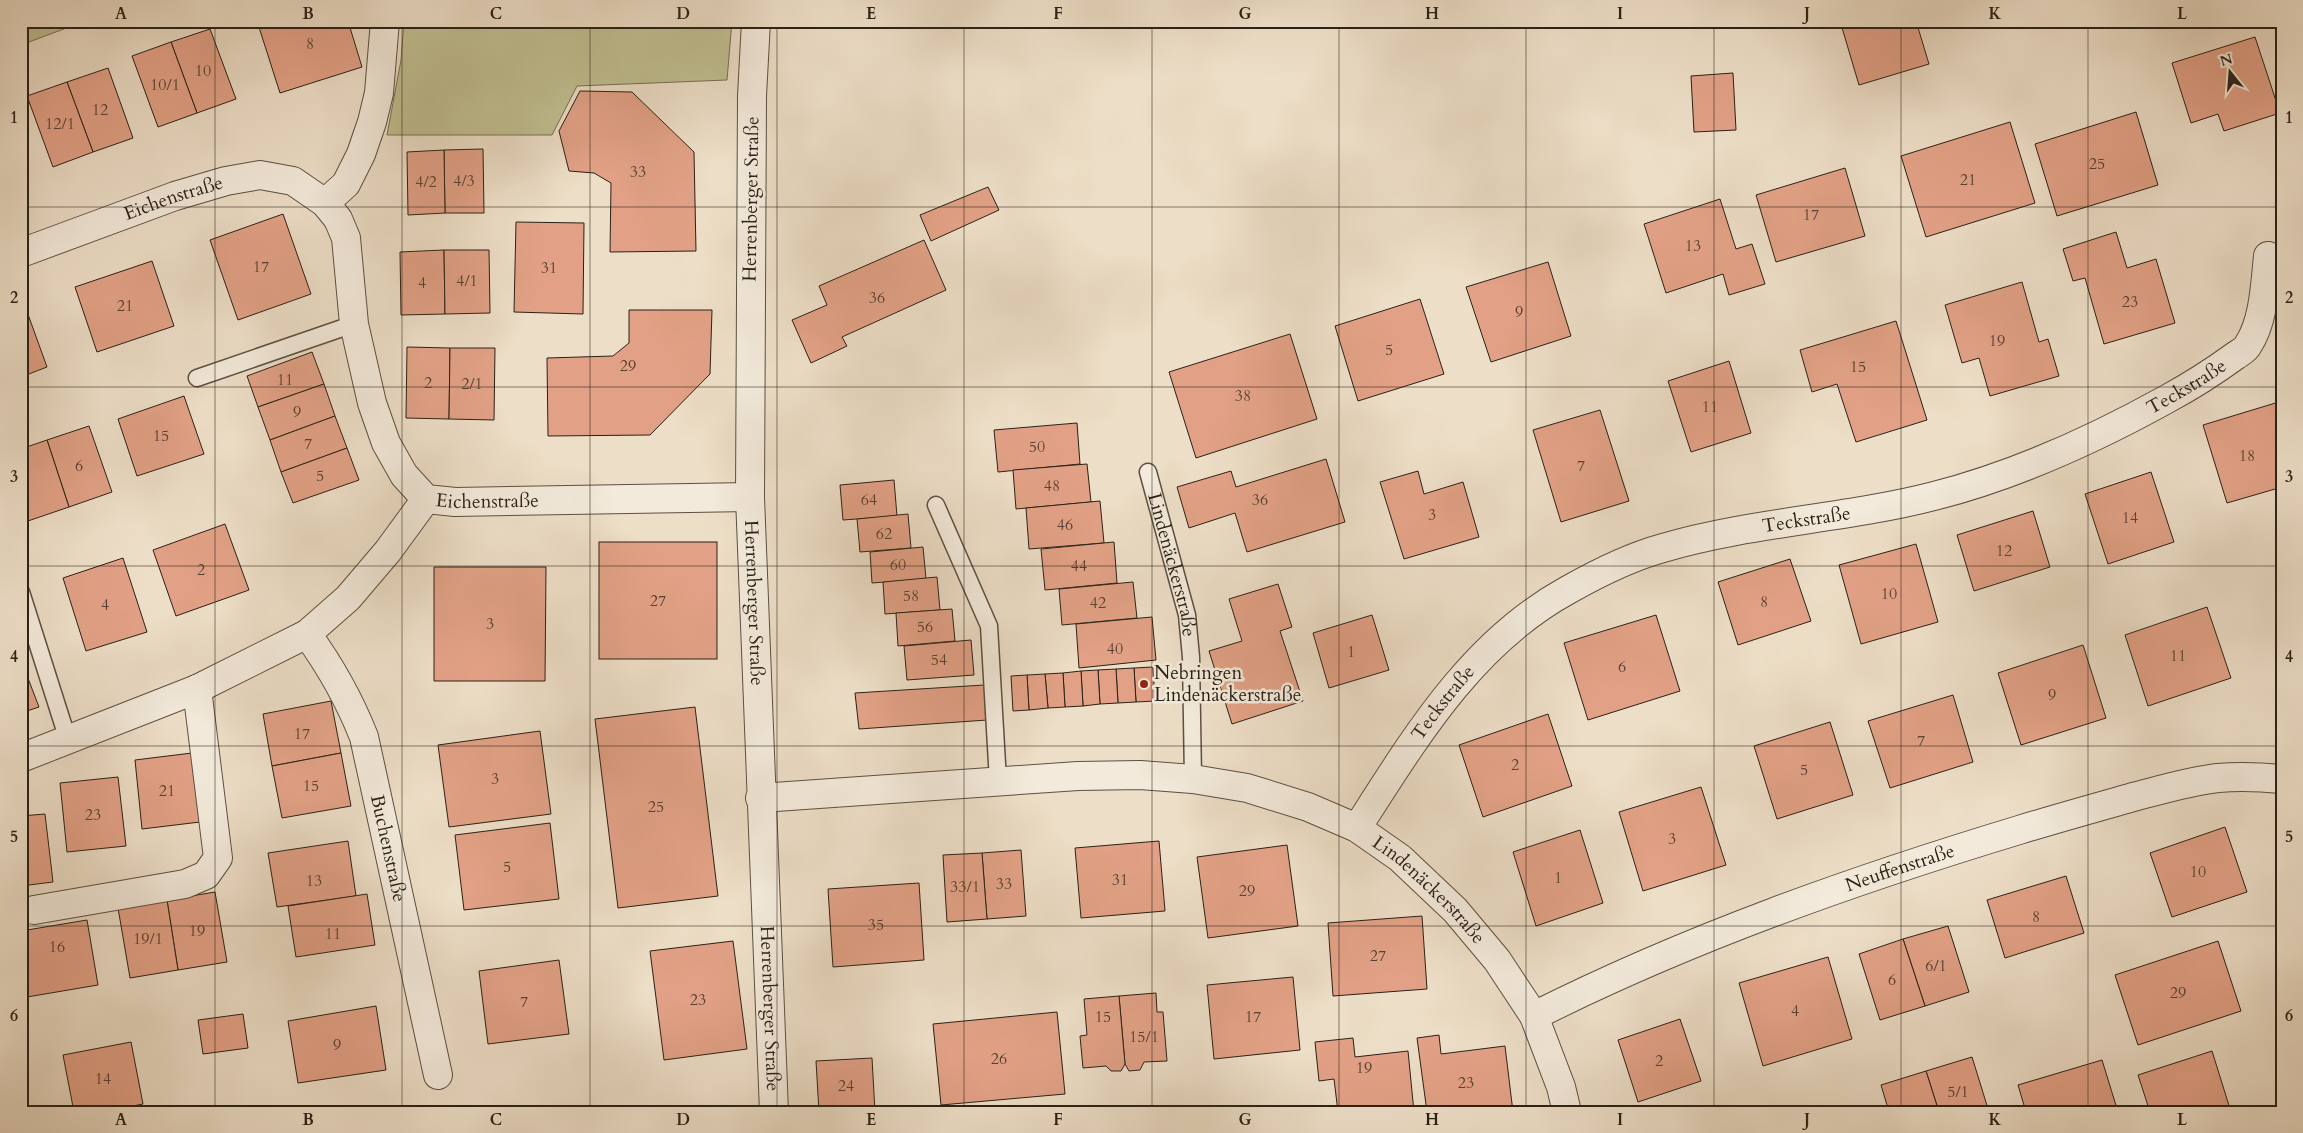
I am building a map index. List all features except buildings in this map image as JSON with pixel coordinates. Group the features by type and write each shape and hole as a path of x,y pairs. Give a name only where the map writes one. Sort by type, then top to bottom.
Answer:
{"street":[{"path":"325,203 346,184 361,154 379,93 386,21"},
{"name":"Herrenberger Straße","path":"756,21 752,96 750,497 760,798 774,1112"},
{"name":"Eichenstraße","path":"21,253 175,196 226,181 260,175 293,181 325,203 338,219 346,238 354,324 372,403 386,443 404,475 426,499 455,502 750,497"},
{"name":"Teckstraße","path":"1357,828 1428,719 1462,676 1496,642 1528,616 1566,591 1625,562 1663,548 1786,522 1932,496 2049,458 2102,434 2208,376 2248,347 2262,311 2268,256"},
{"path":"21,758 197,689 307,634 348,598 388,551 426,499"},
{"name":"Buchenstraße","path":"307,634 332,669 351,704 364,737 438,1075"},
{"path":"34,910 185,884 206,875 218,858 197,689"},
{"name":"Lindenäckerstraße","path":"760,798 998,781 1140,776 1193,779 1247,788 1308,807 1357,828 1400,858 1455,910 1497,960 1534,1016 1561,1087 1567,1112"},
{"name":"Neuffenstraße","path":"1534,1016 1636,968 1747,924 1846,886 1960,848 2068,815 2176,786 2219,778 2282,779"}],"lane":[{"path":"198,378 354,324"},
{"name":"Lindenäckerstraße","path":"1148,472 1187,615 1191,657 1193,779"},
{"path":"936,505 989,626 998,781"},
{"path":"21,592 68,740"}],"shaded area":[{"path":"21,21 85,21 21,45"},
{"path":"404,21 732,21 727,80 577,86 552,135 387,135 401,60"}],"place":[{"name":"Nebringen Lindenäckerstraße","path":"1144,684"}]}
